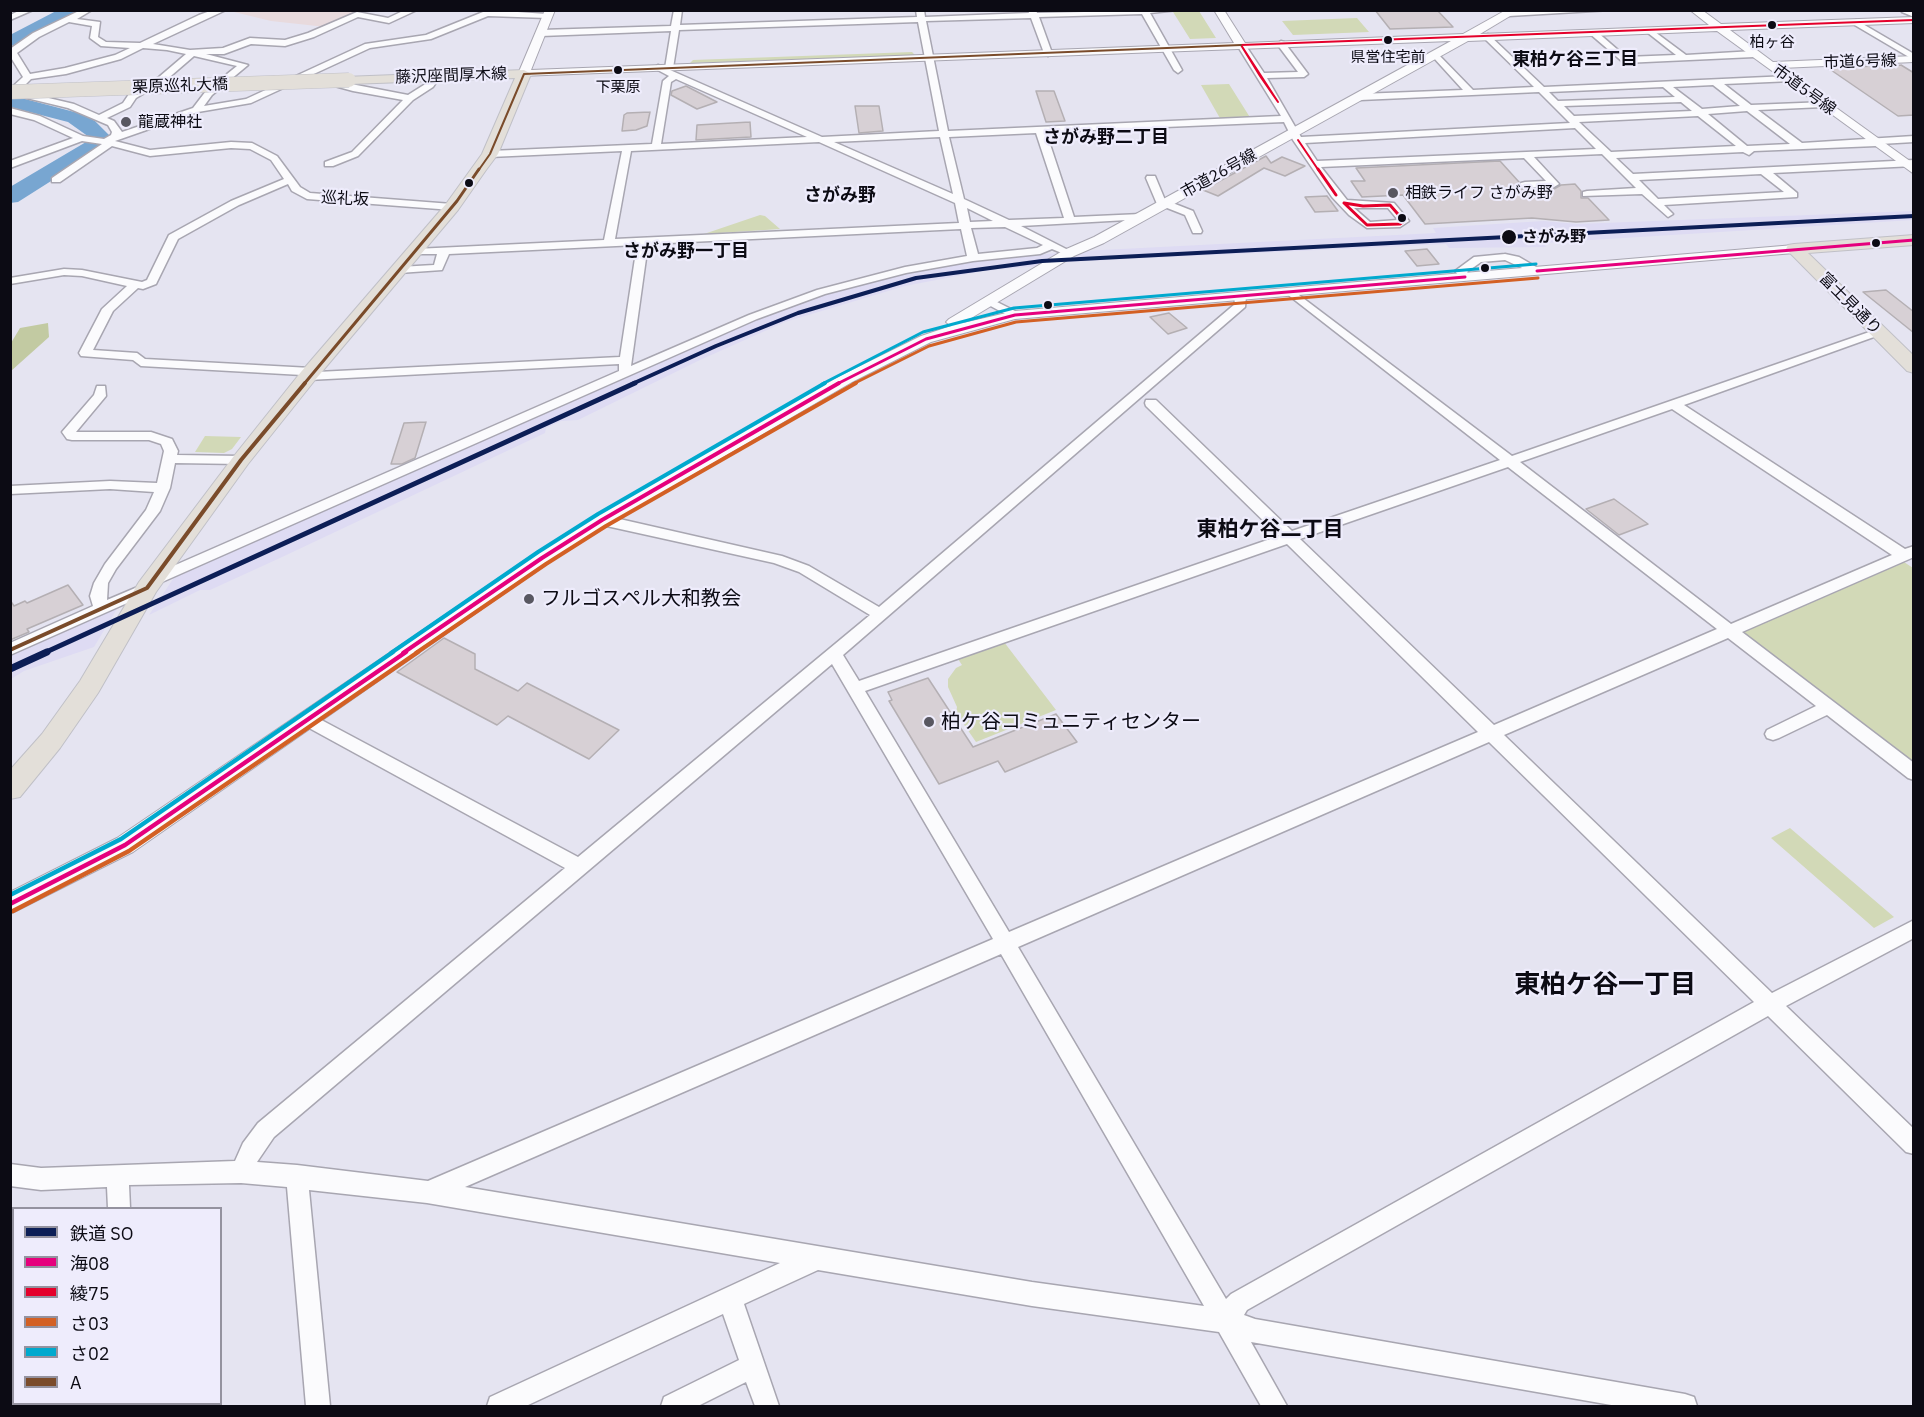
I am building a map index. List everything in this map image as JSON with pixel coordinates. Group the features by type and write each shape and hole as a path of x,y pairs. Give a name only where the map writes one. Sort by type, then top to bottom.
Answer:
{"main road":[{"name":"藤沢座間厚木線","path":"10,789 51,741 89,687 150,585 241,460 310,374 452,207 490,154 524,74 349,80"},
{"name":"栗原巡礼大橋","path":"10,92 349,80"},
{"name":"富士見通り","path":"1794,249 1914,240"},
{"name":"富士見通り","path":"1794,249 1914,367"}],"street":[{"path":"10,18 28,10"},
{"path":"28,77 12,52 36,35 88,10"},
{"path":"110,141 117,132 115,127 100,118 71,106 12,92 28,77 94,64 141,47 202,17 222,10"},
{"path":"100,118 127,105 132,96 162,79 191,52 224,51 250,41 285,43 311,35 357,14 389,21 413,10"},
{"path":"656,147 678,10"},
{"path":"541,33 886,15 1174,10"},
{"path":"1219,10 1315,164 1344,203 1368,225 1400,224 1404,221 1395,207 1390,205 1363,206 1344,203"},
{"path":"1512,12 1607,10"},
{"name":"市道5号線","path":"1695,10 1911,166"},
{"path":"1144,11 1178,70"},
{"path":"56,180 110,141 196,110 248,100 368,46 428,37 492,12 549,14 524,74 1651,31 1857,22 1911,15"},
{"name":"市道26号線","path":"926,339 1069,252 1099,240 1165,203 1297,136 1360,97 1512,12"},
{"path":"1033,13 1048,53"},
{"path":"921,15 944,134 973,258"},
{"path":"69,20 97,24 94,38 111,46 167,47 244,65 209,93 196,110"},
{"path":"1857,22 1914,58"},
{"path":"1651,31 1684,57"},
{"path":"1593,33 1624,60 1754,54"},
{"path":"1488,37 1668,214"},
{"path":"1260,76 1304,74 1281,44"},
{"path":"1436,55 1471,93"},
{"name":"市道6号線","path":"1770,65 1914,58"},
{"path":"668,70 1069,252"},
{"path":"305,74 356,89 410,98"},
{"path":"329,164 355,154 410,98 430,85 436,77"},
{"path":"1360,97 1789,79"},
{"path":"1716,82 1799,146"},
{"path":"1655,202 1793,195 1745,149 1666,85"},
{"path":"1557,104 1683,99"},
{"path":"1297,136 1483,130 1824,104"},
{"path":"10,111 32,116 84,139"},
{"path":"11,125 32,116"},
{"path":"490,154 1288,120"},
{"path":"1041,130 1070,220"},
{"path":"1483,130 1509,156"},
{"path":"10,165 84,139"},
{"name":"巡礼坂","path":"84,139 110,141 156,153 231,145 252,146 274,158 300,193 307,196 452,207"},
{"path":"1315,164 1745,149 1914,139"},
{"path":"609,243 627,148"},
{"path":"1525,185 1554,184 1528,156"},
{"path":"1631,177 1911,166"},
{"path":"1151,178 1161,202 1189,213 1197,231"},
{"path":"10,281 64,272 82,273 143,286 152,282 173,237 235,203 289,180"},
{"path":"1587,194 1644,191"},
{"path":"1605,193 1616,203"},
{"path":"415,252 1141,217"},
{"path":"624,366 643,241"},
{"path":"10,650 624,366 821,292 905,270 973,258 1040,251 1052,244"},
{"path":"10,904 125,845 542,558 602,520 846,379 926,339 1015,315 1794,249"},
{"path":"399,270 438,268 444,250"},
{"path":"135,285 108,309 85,353 137,357 141,362 310,374 624,366"},
{"path":"1291,292 1914,773"},
{"path":"241,1172 251,1151 266,1130 834,653 1241,305 1240,296"},
{"path":"989,301 1015,315"},
{"path":"856,688 1879,333"},
{"path":"101,389 100,396 69,432 72,436 161,438 167,442 171,451 163,488 153,511 110,567 101,583 98,596 101,609"},
{"path":"1151,403 1914,1144"},
{"path":"1673,404 1908,553"},
{"path":"169,459 241,460"},
{"path":"10,490 110,485 163,488"},
{"path":"602,520 777,559 804,569 880,614"},
{"path":"427,1192 1908,553"},
{"path":"834,653 1228,1321 1275,1407"},
{"path":"1773,734 1828,707"},
{"path":"306,719 580,867"},
{"path":"1228,1321 1231,1311 1239,1302 1770,1004 1914,928"},
{"path":"10,1175 41,1179 241,1172 297,1176 427,1192 1032,1294 1228,1321 1255,1331 1685,1407"},
{"path":"118,1175 119,1207"},
{"path":"297,1176 318,1407"},
{"path":"499,1407 817,1258"},
{"path":"730,1299 766,1407"},
{"path":"673,1407 753,1366"}],"shaded area":[{"path":"230,11 360,11 326,27 271,21"},
{"path":"1913,211 1913,220 1543,243 1546,247 1449,248 1446,244 1065,262 1082,251 1436,233 1433,228 1543,221 1577,224"},
{"path":"1058,253 1039,266 983,271 905,286 785,322 700,360 578,420 561,421 546,428 545,433 280,558 210,590 200,590 149,615 175,576 731,328 813,298 897,275 977,261"},
{"path":"118,607 94,647 24,671 11,679 10,656"}],"green space":[{"path":"1199,11 1216,38 1190,39 1173,12"},
{"path":"1357,18 1369,32 1293,35 1282,21"},
{"path":"912,52 915,55 690,63 693,60"},
{"path":"1229,84 1251,119 1221,120 1201,85"},
{"path":"760,215 765,216 780,229 704,234"},
{"path":"48,323 49,337 11,371 11,343 20,328"},
{"path":"205,436 241,437 232,449 224,453 195,452"},
{"path":"1904,562 1913,568 1913,765 1741,632"},
{"path":"1004,642 1056,710 976,742 956,713 957,707 948,687 948,679 956,668 962,665 958,659"},
{"path":"1790,828 1894,917 1874,928 1771,838"}],"building":[{"path":"1375,10 1437,10 1453,27 1390,29"},
{"path":"1901,65 1914,73 1914,115 1898,116 1828,68"},
{"path":"686,86 717,102 697,109 671,95 672,91"},
{"path":"1036,91 1054,91 1065,121 1046,122"},
{"path":"855,106 879,106 883,131 859,133"},
{"path":"650,112 647,126 622,131 624,115"},
{"path":"750,122 751,137 696,140 697,125"},
{"path":"1266,156 1271,163 1282,157 1305,166 1285,176 1264,168 1218,196 1203,190"},
{"path":"1500,161 1519,182 1521,189 1554,189 1561,185 1575,184 1581,191 1581,198 1588,198 1609,220 1576,222 1532,218 1425,224 1403,195 1362,197 1351,181 1365,181 1356,168"},
{"path":"1327,196 1338,211 1315,212 1305,197"},
{"path":"1427,249 1439,264 1417,266 1405,251"},
{"path":"1886,290 1914,312 1914,333 1863,292"},
{"path":"1169,313 1187,328 1168,334 1150,317"},
{"path":"426,422 415,458 402,464 391,464 404,423"},
{"path":"1614,499 1648,524 1619,535 1586,509"},
{"path":"68,585 83,605 27,629 29,632 10,640 10,600 14,606 25,601 27,603"},
{"path":"444,638 475,654 475,669 518,691 527,683 619,730 589,759 508,716 497,725 397,672"},
{"path":"928,678 973,747 1056,714 1077,742 1005,772 998,761 939,784 889,701 892,700 888,692"}],"waterway":[{"path":"10,42 72,10"},
{"path":"10,101 75,118 88,125 100,136 93,146 10,197"}],"rail line":[{"name":"SO","path":"10,669 716,346 798,313 916,278 1042,261 1914,216"}],"transit line":[{"name":"綾75","path":"1241,45 1914,20"},
{"name":"綾75","path":"1241,45 1278,102 1260,76 1241,45"},
{"name":"A","path":"524,74 1241,45"},
{"name":"A","path":"10,650 147,588 241,460 457,201 490,154 524,74"},
{"name":"綾75","path":"1298,140 1336,195"},
{"name":"綾75","path":"1298,140 1336,195"},
{"name":"綾75","path":"1344,203 1363,206 1390,205 1404,221 1400,224 1367,225 1344,203"},
{"name":"海08","path":"1537,271 1914,240"},
{"name":"さ02","path":"10,895 121,839 538,552 598,514 842,373 923,332 1014,308 1536,264"},
{"name":"海08","path":"10,904 125,845 542,558 602,520 846,379 926,339 1015,315 1465,277"},
{"name":"さ03","path":"13,911 129,851 546,564 606,526 850,386 929,346 1016,322 1538,278"}],"place":[{"name":"柏ヶ谷","path":"1772,25"},
{"name":"県営住宅前","path":"1388,40"},
{"name":"下栗原","path":"618,70"},
{"name":"龍蔵神社","path":"126,122"},
{"name":"相鉄ライフ さがみ野","path":"1393,193"},
{"name":"さがみ野","path":"1509,237"},
{"name":"フルゴスペル大和教会","path":"529,599"},
{"name":"柏ケ谷コミュニティセンター","path":"929,722"}],"district":[{"name":"東柏ケ谷三丁目","path":"1575,60"},
{"name":"さがみ野二丁目","path":"1106,138"},
{"name":"さがみ野","path":"840,196"},
{"name":"さがみ野一丁目","path":"686,252"},
{"name":"東柏ケ谷二丁目","path":"1270,530"},
{"name":"東柏ケ谷一丁目","path":"1605,985"}]}
